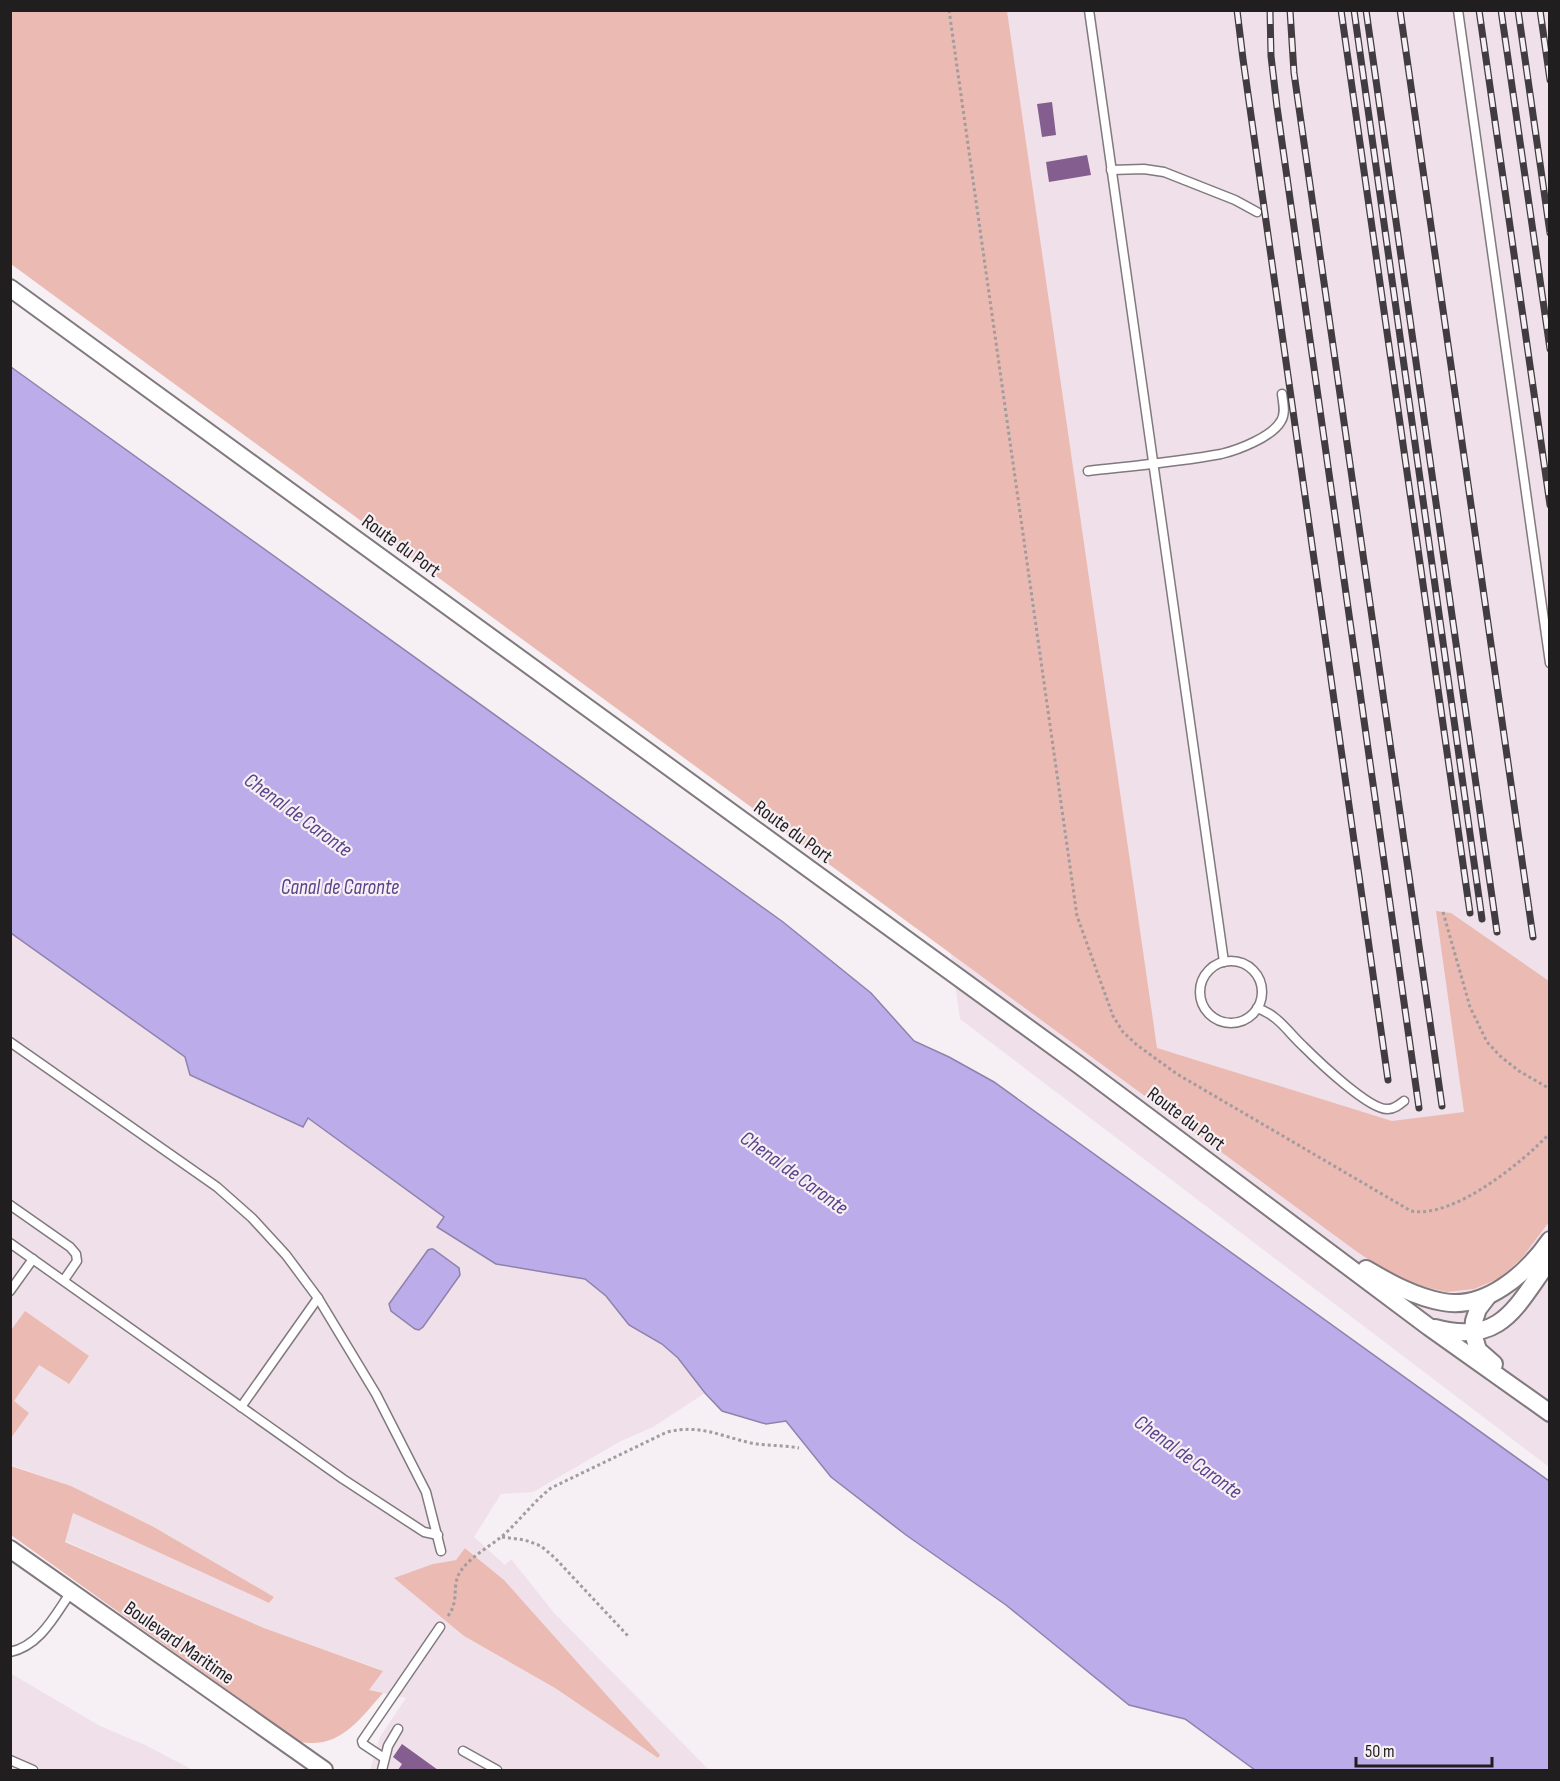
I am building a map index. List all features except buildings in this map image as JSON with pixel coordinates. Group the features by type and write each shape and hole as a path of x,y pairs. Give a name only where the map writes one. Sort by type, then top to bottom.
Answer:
{"street":[{"name":"Route du Port","path":"10,288 1079,1065 1429,1327 1550,1412"},
{"path":"1284,1218 1391,1284 1445,1302 1461,1302 1488,1296 1502,1288 1523,1272 1550,1240"},
{"path":"1429,1327 1453,1333 1473,1333 1498,1325 1522,1301 1550,1260"},
{"path":"1488,1296 1478,1309 1474,1322 1473,1333 1478,1350 1550,1412"},
{"name":"Boulevard Maritime","path":"10,1549 324,1770"}],"lane":[{"path":"1089,10 1224,962"},
{"path":"1458,10 1550,663"},
{"path":"1111,170 1144,169 1164,172 1235,200 1257,212"},
{"path":"1088,471 1223,454 1262,438 1275,429 1282,420 1284,409 1282,394"},
{"path":"1224,962 1244,964 1253,970 1262,989 1257,1008 1251,1016 1242,1021 1222,1022 1213,1018 1201,1002 1200,991 1207,972 1224,962"},
{"path":"1257,1008 1273,1015 1304,1047 1370,1104 1377,1108 1388,1109 1404,1101"},
{"path":"10,1042 217,1187 252,1218 286,1255 318,1298 376,1394 426,1492 441,1551"},
{"path":"10,1205 70,1247 76,1254 77,1261 64,1280"},
{"path":"10,1243 343,1479 424,1532 438,1535"},
{"path":"10,1291 33,1259"},
{"path":"241,1407 318,1298"},
{"path":"10,1652 30,1644 40,1635 71,1592"},
{"path":"384,1758 362,1741 440,1628"},
{"path":"382,1770 388,1746 399,1729"},
{"path":"463,1751 497,1770"},
{"path":"10,1760 33,1770"}],"path":[{"path":"948,10 1077,916 1113,1016 1123,1032 1137,1045 1177,1074 1411,1211 1422,1213 1437,1210 1489,1186 1537,1147 1550,1133"},
{"path":"1443,912 1470,1007 1487,1042 1519,1071 1550,1089"},
{"path":"440,1628 455,1604 456,1582 460,1572 501,1537 551,1488 667,1432 683,1428 698,1429 753,1443 799,1448"},
{"path":"501,1537 525,1540 541,1546 628,1636"}],"shaded area":[{"path":"11,11 1007,11 1157,1048 1392,1121 1464,1112 1436,911 1451,913 1549,981 1549,1222 1522,1258 1500,1278 1474,1289 1447,1292 1417,1285 1393,1276 11,264"},
{"path":"818,11 1549,11 1549,1467 960,1019"},
{"path":"11,933 185,1057 190,1075 302,1127 308,1118 445,1217 437,1227 496,1264 585,1279 606,1296 629,1325 662,1344 679,1358 705,1393 653,1427 621,1441 533,1492 501,1494 474,1537 505,1565 511,1559 555,1614 709,1770 370,1770 380,1737 406,1698 369,1690 382,1670 264,1628 65,1541 73,1513 269,1603 274,1597 152,1526 71,1486 11,1465 11,1438 28,1413 14,1401 39,1365 68,1384 25,1311 11,1330","holes":["466,1548 504,1580 659,1755 658,1758 555,1688 464,1636 433,1564 456,1560"]},
{"path":"25,1311 89,1356 69,1384 39,1365 14,1401 29,1413 11,1438 11,1330"},
{"path":"11,1466 71,1486 152,1526 274,1597 269,1603 73,1513 65,1542 264,1628 383,1671 369,1690 383,1693 357,1722 338,1737 314,1743 300,1742 11,1535"},
{"path":"465,1548 504,1580 660,1755 658,1758 555,1688 464,1636 394,1578 433,1564 456,1560"},
{"path":"10,1673 100,1726 145,1745 193,1770 11,1770"}],"water":[{"name":"Canal de Caronte","path":"11,367 783,922 871,993 914,1041 994,1082 1549,1481 1549,1770 1255,1770 1185,1719 1129,1705 1006,1605 906,1535 831,1477 786,1421 766,1424 722,1411 678,1358 662,1344 629,1325 606,1296 585,1279 496,1264 437,1227 444,1217 308,1118 303,1127 190,1075 185,1057 11,933"},
{"path":"433,1249 459,1268 460,1275 419,1330 391,1311 389,1304 428,1250"}],"railway":[{"path":"1237,10 1388,1080"},
{"path":"1270,10 1271,56 1277,107 1419,1108"},
{"path":"1290,10 1294,73 1442,1106"},
{"path":"1341,10 1470,913"},
{"path":"1354,10 1482,919"},
{"path":"1366,10 1497,932"},
{"path":"1400,10 1533,937"},
{"path":"1479,10 1550,505"},
{"path":"1501,10 1550,349"},
{"path":"1518,10 1550,233"},
{"path":"1540,10 1550,80"}],"water label":[{"name":"Chenal de Caronte","path":"298,815"},
{"name":"Chenal de Caronte","path":"794,1173"},
{"name":"Chenal de Caronte","path":"1188,1457"}]}
